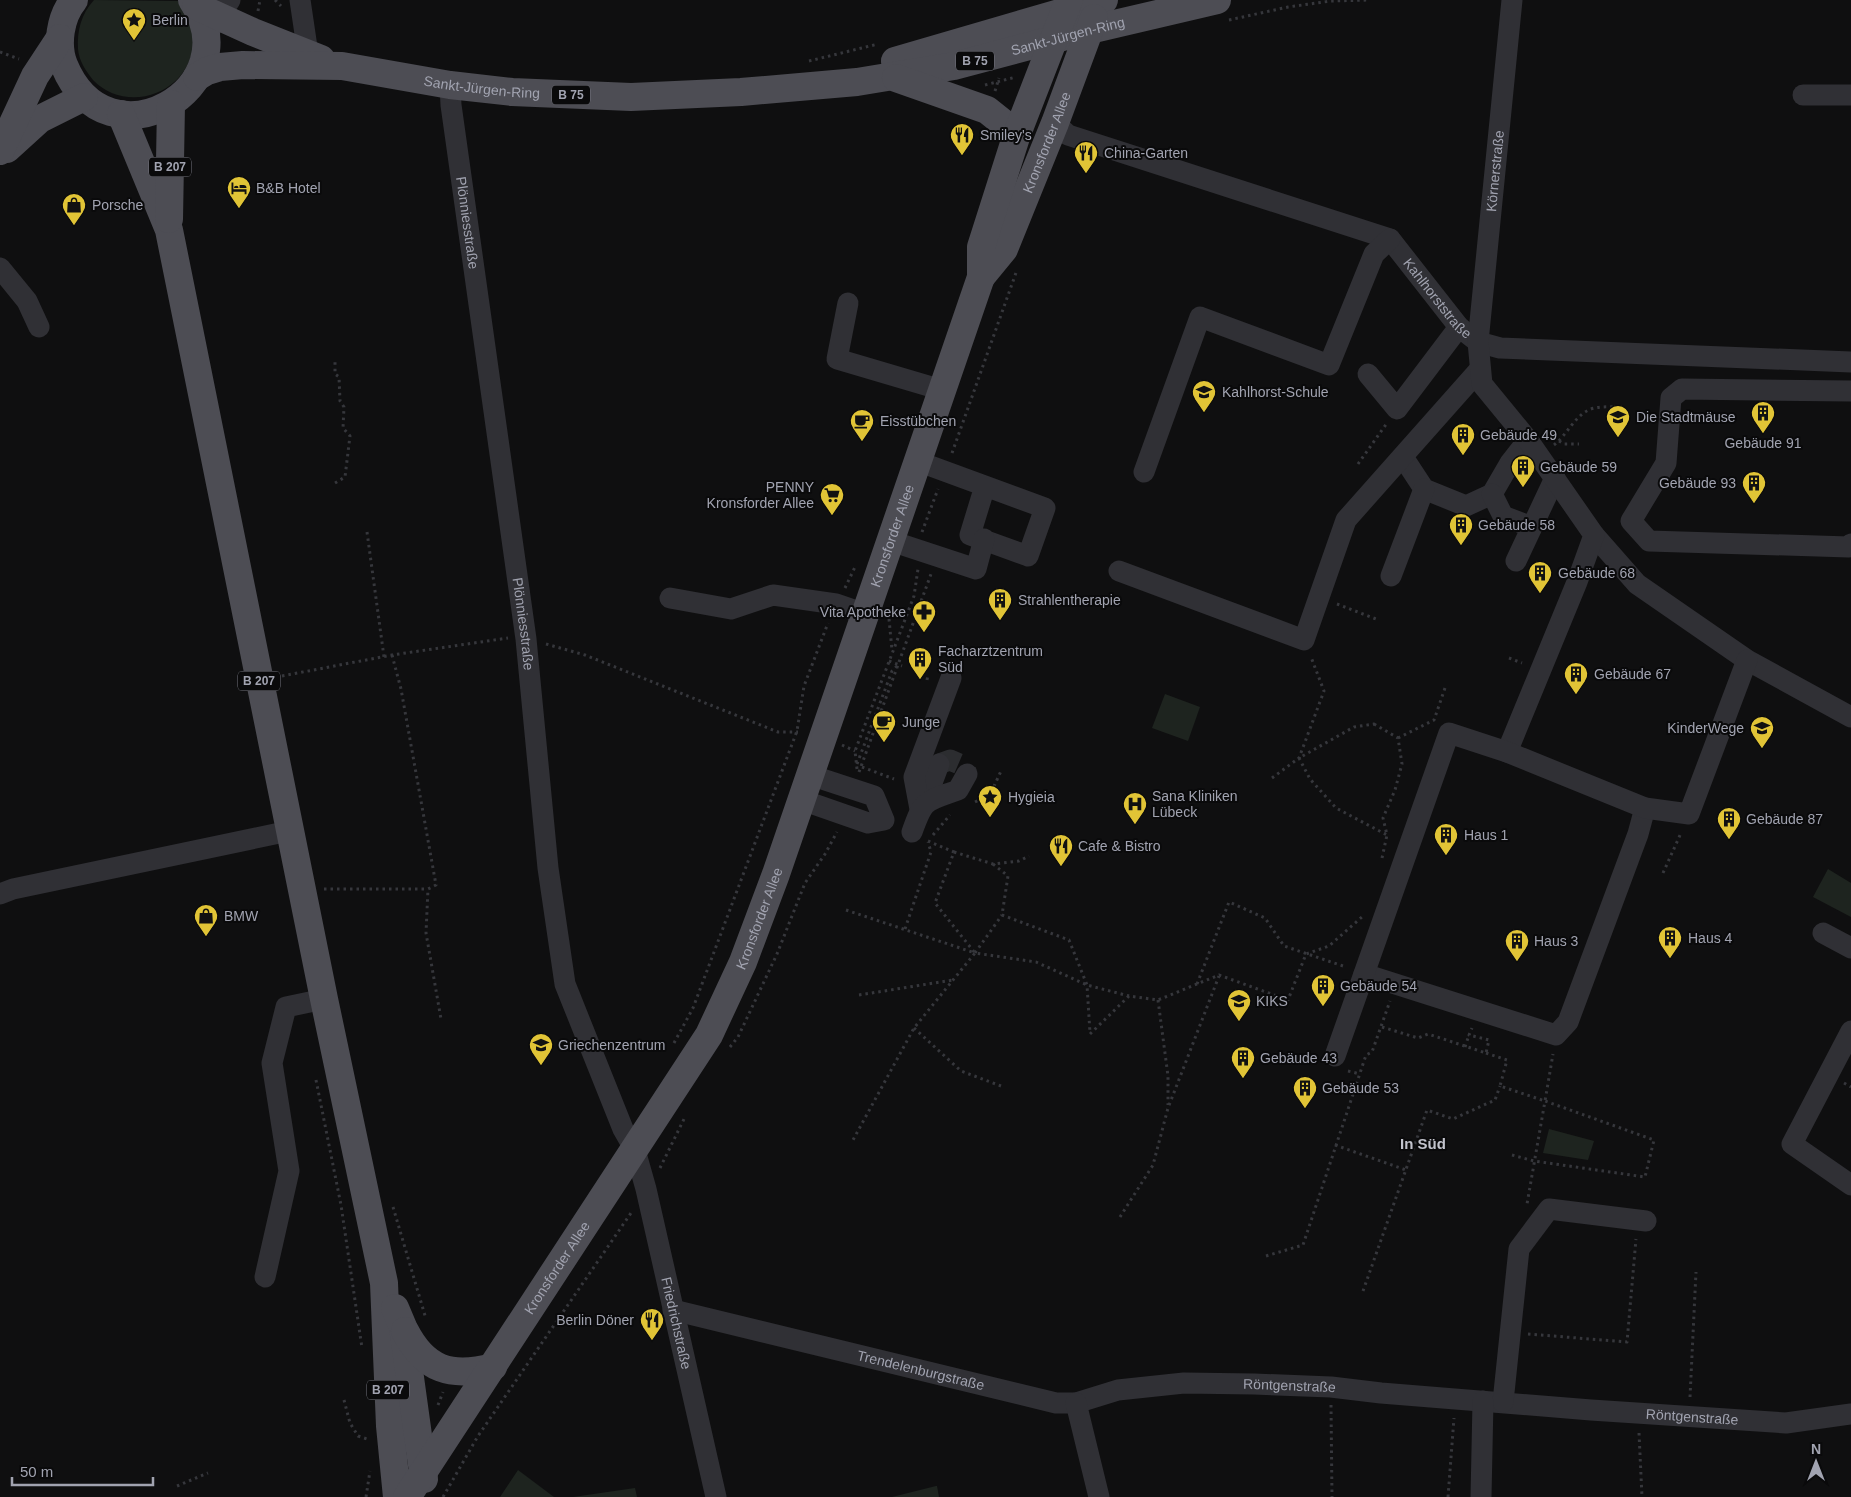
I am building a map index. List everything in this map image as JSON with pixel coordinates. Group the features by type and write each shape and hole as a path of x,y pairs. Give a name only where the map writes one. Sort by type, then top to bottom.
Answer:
{"main road":[{"name":"Sankt-Jürgen-Ring","path":"197,76 220,67 243,65 342,66 450,85 512,92 631,97 683,96 805,74 871,68 1067,6 1102,0"},
{"name":"Kronsforder Allee","path":"981,277 1004,250 1102,0"},
{"path":"72,1 63,20 60,38 62,60 70,80 84,97 108,111 121,114 139,115 156,111 171,104 190,87 202,64 209,12"},
{"name":"Kronsforder Allee","path":"407,1497 432,1487 493,1367 710,1035 730,994 763,910 810,775 877,614 907,550 917,461 981,277 980,247 1016,134 1067,6"},
{"name":"Sankt-Jürgen-Ring","path":"805,74 857,82 894,78 1008,53 1089,30 1219,11"},
{"name":"Sankt-Jürgen-Ring","path":"209,12 308,54 342,66"},
{"path":"0,153 6,116 60,38"},
{"path":"894,78 987,110 1016,134"},
{"path":"0,153 40,119 84,97"},
{"name":"B 207","path":"169,230 171,104"},
{"name":"B 207","path":"121,114 169,230 289,831 384,1283 390,1426 397,1497"},
{"name":"B 207","path":"384,1283 403,1327 432,1487"},
{"path":"403,1327 413,1347 430,1362 450,1371 472,1372 493,1367"}],"street":[{"path":"300,0 308,54"},
{"name":"Körnerstraße","path":"1512,0 1478,342 1482,384 1528,440 1594,535 1636,584 1747,660 1851,717"},
{"name":"Plönniesstraße","path":"450,85 451,105 526,639 548,868 565,984 623,1129 635,1150"},
{"path":"1803,95 1851,95"},
{"path":"1055,123 1068,135 1390,239 1374,254 1329,365 1200,317 1144,472"},
{"name":"Kahlhorststraße","path":"1390,239 1459,327 1478,342 1500,348 1851,362"},
{"path":"0,268 28,301 39,327"},
{"path":"848,304 837,359 942,390"},
{"path":"1368,374 1397,409 1459,327"},
{"path":"1679,356 1682,389"},
{"path":"1772,360 1772,390"},
{"path":"1119,571 1304,640 1346,520 1480,369"},
{"path":"1851,391 1682,389 1671,398 1666,463 1631,521 1649,542 1848,547 1851,544"},
{"path":"1403,457 1424,489 1466,506 1492,494 1510,463 1528,440"},
{"path":"917,461 1045,508 1028,556 970,534 985,486"},
{"path":"1516,561 1555,478"},
{"path":"1391,576 1424,489"},
{"path":"1492,494 1503,516 1532,527"},
{"path":"1507,752 1574,590 1594,535"},
{"path":"907,550 976,569 984,539"},
{"path":"670,598 731,609 773,594 836,604 877,614"},
{"path":"1339,1062 1364,974 1449,733 1507,752 1645,808 1689,814 1747,660"},
{"path":"924,805 914,777 951,678"},
{"path":"912,832 940,764"},
{"path":"924,805 958,790 967,774"},
{"path":"802,800 845,816 876,822 874,796 810,775"},
{"path":"1364,974 1556,1035 1568,1022 1638,834 1645,808"},
{"path":"0,894 13,889 289,831"},
{"path":"1823,933 1851,948"},
{"path":"265,1277 289,1171 272,1063 286,1007 324,1000"},
{"path":"1851,1031 1792,1144 1851,1185"},
{"name":"Friedrichstraße","path":"635,1150 646,1189 716,1497"},
{"path":"1481,1497 1493,1401 1510,1332 1519,1249 1549,1209 1642,1221"},
{"name":"Trendelenburgstraße","path":"673,1310 1056,1403 1076,1403"},
{"name":"Röntgenstraße","path":"1076,1403 1118,1390 1184,1383 1331,1387 1638,1413 1786,1423 1851,1414"},
{"path":"1076,1403 1099,1497"}],"path":[{"path":"1219,11 1288,7 1331,0 1370,0"},
{"path":"805,74 884,43"},
{"path":"0,52 18,58 22,62"},
{"path":"987,110 1008,53"},
{"path":"855,790 857,766 855,751 914,596 918,571 907,550 945,472 1018,270"},
{"path":"335,360 334,374 339,377 340,401 344,407 343,428 350,436 345,477 335,483"},
{"path":"1579,444 1564,444 1559,441 1582,415 1591,409 1619,407 1619,410"},
{"path":"1358,464 1397,409"},
{"path":"367,532 384,657"},
{"path":"671,1049 693,1008 793,741 804,686 836,604 851,578 858,560"},
{"path":"898,780 862,767 888,700 928,588 931,574 939,576"},
{"path":"1320,597 1376,619"},
{"path":"877,614 892,653"},
{"path":"1304,640 1324,691 1299,758 1310,779 1336,808 1387,835"},
{"path":"301,889 428,889 436,885 401,689 392,655"},
{"path":"889,661 900,666"},
{"path":"857,766 892,671 900,666"},
{"path":"927,680 928,675"},
{"path":"1398,738 1434,720 1445,688"},
{"path":"1272,778 1299,758 1354,727 1374,724 1398,738"},
{"path":"1381,863 1387,835 1383,818 1395,790 1402,764 1398,738"},
{"path":"1663,873 1689,814"},
{"path":"726,1053 738,1036 777,954 805,883 825,854 845,816"},
{"path":"905,929 932,852 928,841 954,852 994,864 1018,861 1029,856"},
{"path":"954,852 935,903 975,953"},
{"path":"853,1140 914,1028 975,953 1002,915 1008,876 994,864"},
{"path":"428,889 426,933 441,1019"},
{"path":"1197,984 1229,902 1266,918 1284,946 1364,974"},
{"path":"846,910 975,953 1036,962 1087,985 1129,996 1158,1000 1219,975 1288,1000 1306,954 1329,946 1363,916 1367,907"},
{"path":"1002,915 1069,940 1087,985 1090,1034 1129,996"},
{"path":"1120,1217 1153,1165 1168,1108 1219,975"},
{"path":"859,995 954,979"},
{"path":"1266,1256 1303,1245 1366,1055 1372,1052 1396,984"},
{"path":"1158,1000 1168,1076 1168,1108"},
{"path":"1465,1047 1478,1010"},
{"path":"1363,1291 1427,1110 1453,1119 1495,1100 1507,1060 1428,1034 1418,1038 1382,1027"},
{"path":"914,1028 961,1071 1001,1086"},
{"path":"1469,1035 1489,1040 1486,1053"},
{"path":"1526,1210 1556,1035"},
{"path":"1339,1062 1360,1074"},
{"path":"1500,1086 1654,1140 1646,1177 1534,1161 1512,1155"},
{"path":"444,1497 432,1487 460,1467 478,1436 646,1189 689,1110"},
{"path":"1335,1145 1406,1170"},
{"path":"1510,1332 1627,1342 1642,1221"},
{"path":"1690,1416 1696,1272"},
{"path":"1331,1387 1332,1497"},
{"path":"1448,1497 1455,1398"},
{"path":"344,1400 350,1423 358,1436 373,1441"},
{"path":"1638,1413 1642,1497"},
{"path":"176,1486 208,1473"}],"shaded area":[{"path":"94,0 178,1 190,22 193,36 191,55 184,71 173,83 158,92 142,97 125,97 108,91 93,80 81,62 78,42 79,29 83,17"},
{"path":"1165,694 1200,707 1188,741 1152,728"},
{"path":"1828,869 1851,883 1851,917 1813,897"},
{"path":"1549,1129 1594,1141 1588,1160 1543,1153"},
{"path":"518,1470 554,1497 500,1497"},
{"path":"936,1486 939,1497 892,1497"},
{"path":"635,1488 637,1497 573,1497"}],"tunnel":[{"path":"939,764 950,760 964,766 967,774"}],"place":[{"name":"Berlin","path":"134,41"},
{"name":"Smiley's","path":"962,156"},
{"name":"China-Garten","path":"1086,174"},
{"name":"B&B Hotel","path":"239,209"},
{"name":"Porsche","path":"74,226"},
{"name":"Kahlhorst-Schule","path":"1204,413"},
{"name":"Gebäude 91","path":"1763,434"},
{"name":"Die Stadtmäuse","path":"1618,438"},
{"name":"Eisstübchen","path":"862,442"},
{"name":"Gebäude 49","path":"1463,456"},
{"name":"Gebäude 59","path":"1523,488"},
{"name":"Gebäude 93","path":"1754,504"},
{"name":"PENNY Kronsforder Allee","path":"832,516"},
{"name":"Gebäude 58","path":"1461,546"},
{"name":"Gebäude 68","path":"1540,594"},
{"name":"Strahlentherapie","path":"1000,621"},
{"name":"Vita Apotheke","path":"924,633"},
{"name":"Facharztzentrum Süd","path":"920,680"},
{"name":"Gebäude 67","path":"1576,695"},
{"name":"Junge","path":"884,743"},
{"name":"KinderWege","path":"1762,749"},
{"name":"Hygieia","path":"990,818"},
{"name":"Sana Kliniken Lübeck","path":"1135,825"},
{"name":"Gebäude 87","path":"1729,840"},
{"name":"Haus 1","path":"1446,856"},
{"name":"Cafe & Bistro","path":"1061,867"},
{"name":"BMW","path":"206,937"},
{"name":"Haus 4","path":"1670,959"},
{"name":"Haus 3","path":"1517,962"},
{"name":"Gebäude 54","path":"1323,1007"},
{"name":"KIKS","path":"1239,1022"},
{"name":"Griechenzentrum","path":"541,1066"},
{"name":"Gebäude 43","path":"1243,1079"},
{"name":"Gebäude 53","path":"1305,1109"},
{"name":"Berlin Döner","path":"652,1341"}],"district":[{"name":"In Süd","path":"1423,1143"}]}
